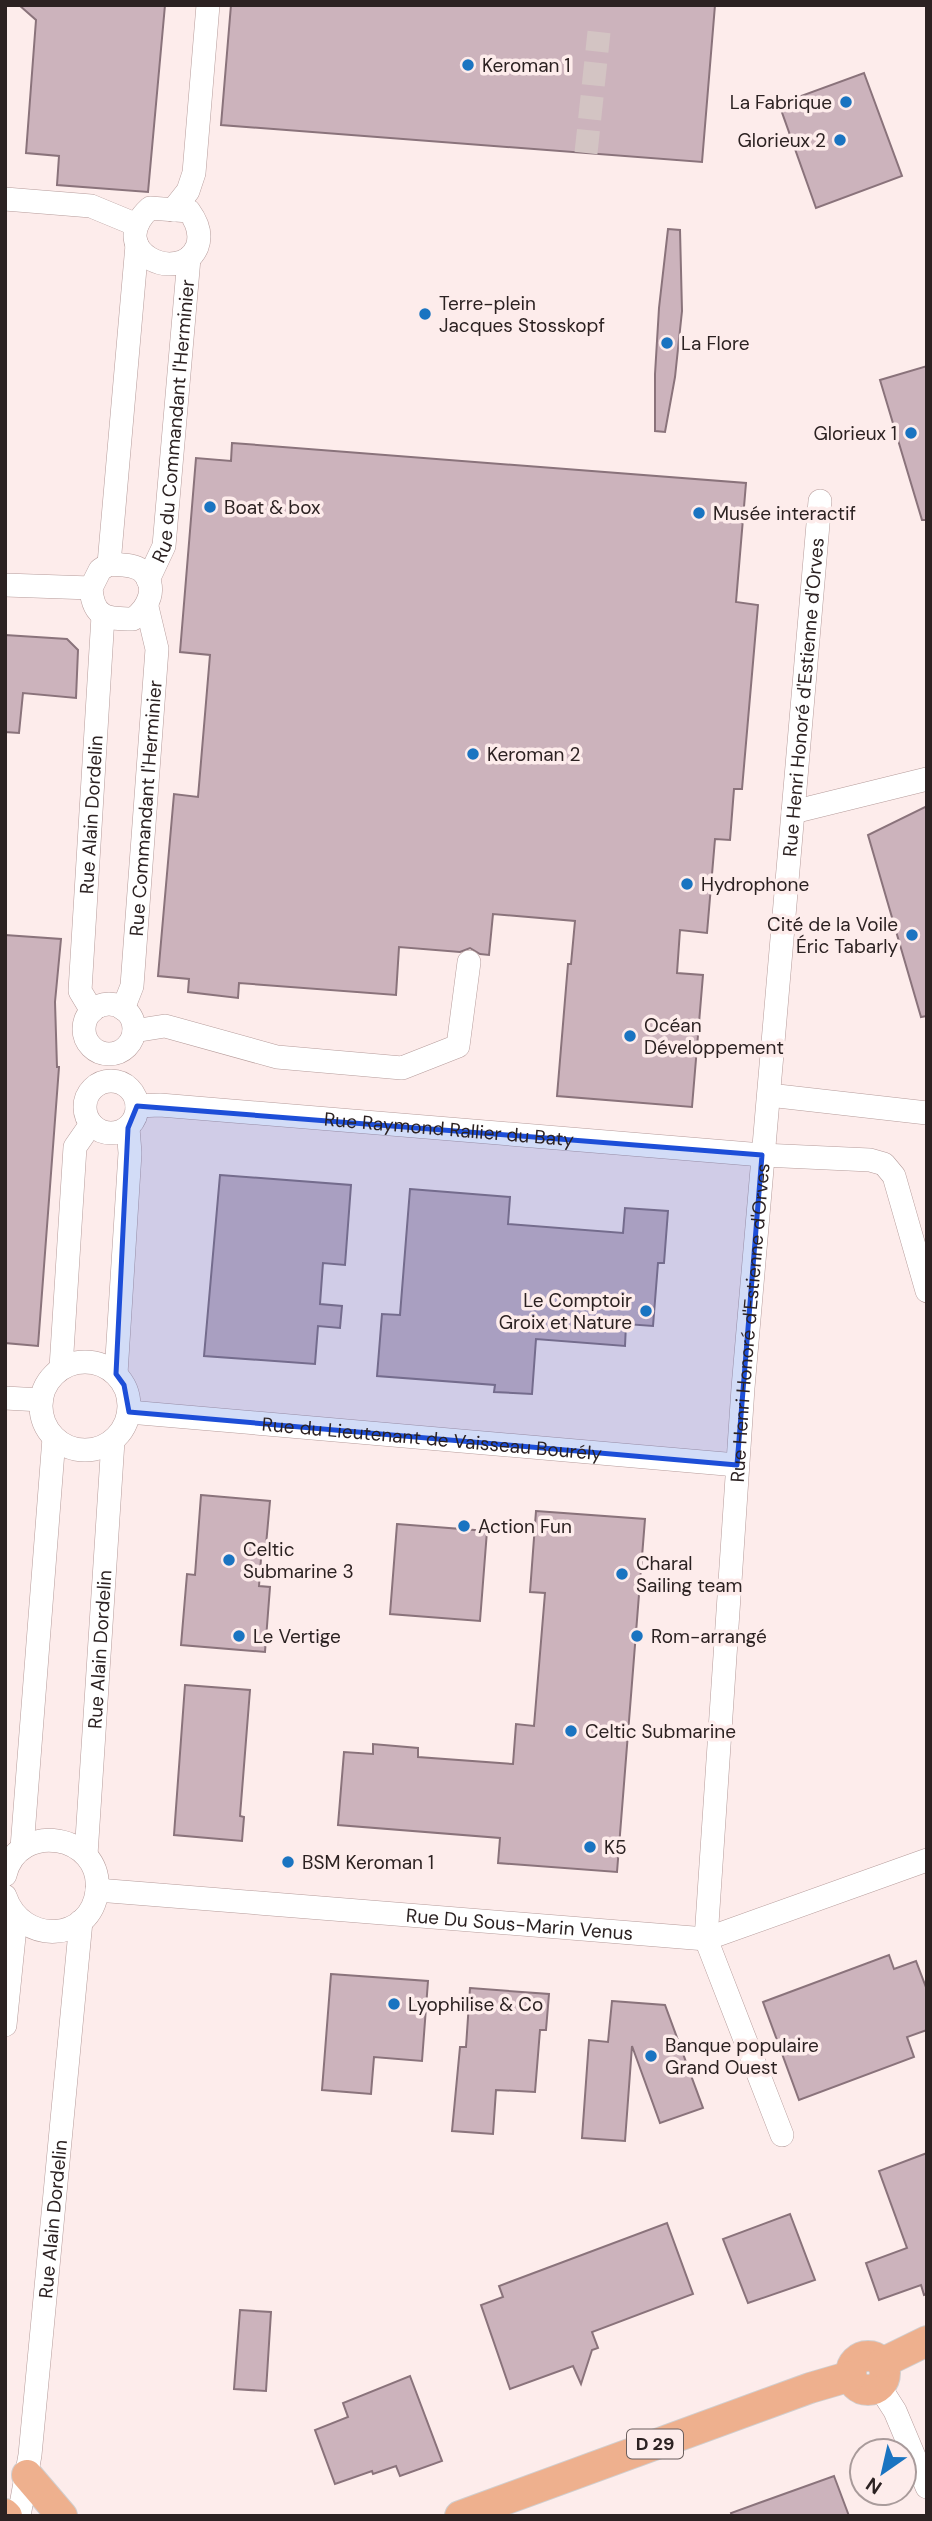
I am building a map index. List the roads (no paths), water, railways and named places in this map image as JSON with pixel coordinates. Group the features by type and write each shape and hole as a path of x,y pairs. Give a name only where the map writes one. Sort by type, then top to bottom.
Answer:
{"main road":[{"path":"881,2375 927,2341"},
{"name":"D 29","path":"460,2516 810,2388 850,2376 853,2363 863,2356 872,2356 881,2375"},
{"path":"27,2475 62,2516"}],"street":[{"path":"173,210 188,191 194,173 208,5"},
{"path":"5,199 91,206 137,235 142,255 150,260 180,264 189,258 199,240 196,220 189,211 150,208 142,215 137,235 109,564"},
{"name":"Rue du Commandant l'Herminier","path":"148,580 164,546 189,258"},
{"name":"Rue Henri Honoré d'Estienne d'Orves","path":"782,2134 706,1939 737,1465 820,500"},
{"path":"109,564 135,567 143,572 148,580 150,589 147,607 133,619 110,619 96,608 91,589 100,570 109,564"},
{"path":"5,585 91,589"},
{"name":"Rue Commandant l'Herminier","path":"123,1009 132,986 157,649 147,607"},
{"name":"Rue Alain Dordelin","path":"92,1011 80,991 103,616"},
{"path":"793,812 927,779"},
{"path":"91,1047 104,1054 112,1054 130,1039 165,1026 276,1057 402,1068 458,1046 469,962"},
{"path":"93,1088 91,1047 84,1033 86,1018 92,1011 107,1004 123,1009 133,1023 130,1039 133,1096 133,1122 128,1128 113,1134 104,1133 91,1124 84,1110 85,1101 93,1088 107,1081 114,1081 133,1096"},
{"path":"769,1095 927,1113"},
{"name":"Rue Raymond Rallier du Baty","path":"133,1096 173,1106 762,1155 870,1160 884,1164 894,1175 927,1290"},
{"path":"61,1368 75,1147 91,1124"},
{"path":"116,1374 130,1153 128,1128"},
{"path":"113,1441 89,1451 64,1446 45,1427 41,1414 44,1388 61,1368 90,1361 116,1374 129,1398 129,1412"},
{"path":"5,1398 41,1400"},
{"name":"Rue Alain Dordelin","path":"19,2516 27,2475 81,1921 89,1912 97,1890 97,1878 86,1855 113,1441 126,1423 129,1412"},
{"name":"Rue du Lieutenant de Vaisseau Bourély","path":"129,1412 737,1465"},
{"path":"22,1848 54,1438"},
{"path":"5,1875 13,1857 34,1841 63,1840 86,1855"},
{"name":"Rue Du Sous-Marin Venus","path":"97,1890 706,1939 927,1860"},
{"path":"5,1896 16,1917 27,1926 41,1931 55,1932 81,1921"},
{"path":"5,2025 16,1917"},
{"path":"881,2375 927,2487"}],"tunnel":[{"path":"586,153 599,32"}],"place":[{"name":"Keroman 1","path":"468,65"},
{"name":"La Fabrique","path":"846,102"},
{"name":"Glorieux 2","path":"840,140"},
{"name":"Terre-plein Jacques Stosskopf","path":"425,314"},
{"name":"La Flore","path":"667,343"},
{"name":"Glorieux 1","path":"911,433"},
{"name":"Boat & box","path":"210,507"},
{"name":"Musée interactif","path":"699,513"},
{"name":"Keroman 2","path":"473,754"},
{"name":"Hydrophone","path":"687,884"},
{"name":"Cité de la Voile Éric Tabarly","path":"912,935"},
{"name":"Océan Développement","path":"630,1036"},
{"name":"Le Comptoir Groix et Nature","path":"646,1311"},
{"name":"Action Fun","path":"464,1526"},
{"name":"Celtic Submarine 3","path":"229,1560"},
{"name":"Charal Sailing team","path":"622,1574"},
{"name":"Le Vertige","path":"239,1636"},
{"name":"Rom-arrangé","path":"637,1636"},
{"name":"Celtic Submarine","path":"571,1731"},
{"name":"K5","path":"590,1847"},
{"name":"BSM Keroman 1","path":"288,1862"},
{"name":"Lyophilise & Co","path":"394,2004"},
{"name":"Banque populaire Grand Ouest","path":"651,2056"}]}
